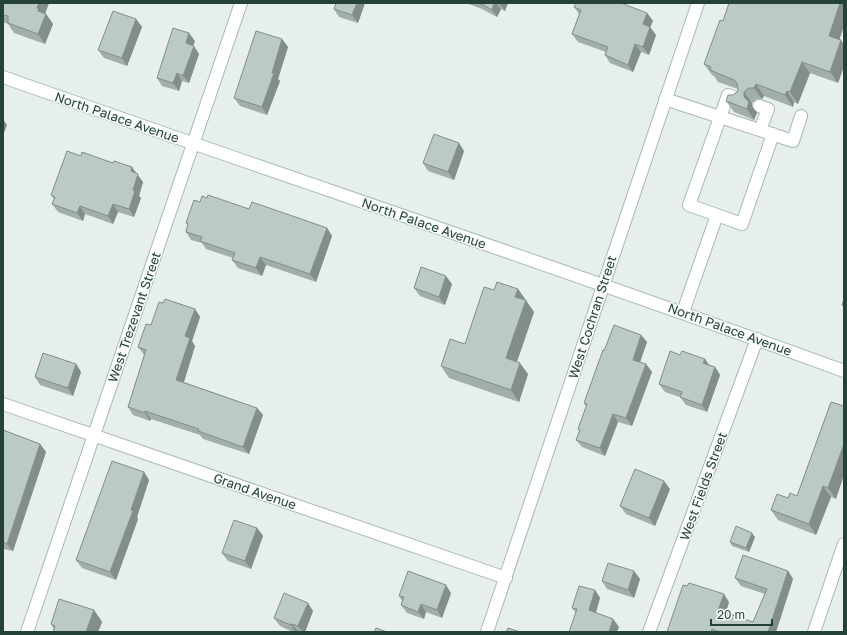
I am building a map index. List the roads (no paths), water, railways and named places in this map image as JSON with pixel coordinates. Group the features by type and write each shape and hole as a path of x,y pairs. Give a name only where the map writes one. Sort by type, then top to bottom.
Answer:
{"street":[{"name":"West Trezevant Street","path":"27,632 241,3"},
{"name":"West Cochran Street","path":"487,632 698,3"},
{"name":"North Palace Avenue","path":"3,77 193,144 603,284 844,370"},
{"path":"739,99 728,95 689,205 742,224 773,134"},
{"path":"666,99 793,141 801,116"},
{"path":"760,106 768,110 760,130"},
{"path":"683,312 717,215"},
{"name":"West Fields Street","path":"649,632 757,339"},
{"name":"Grand Avenue","path":"3,404 506,578"},
{"path":"814,632 844,544"}]}
